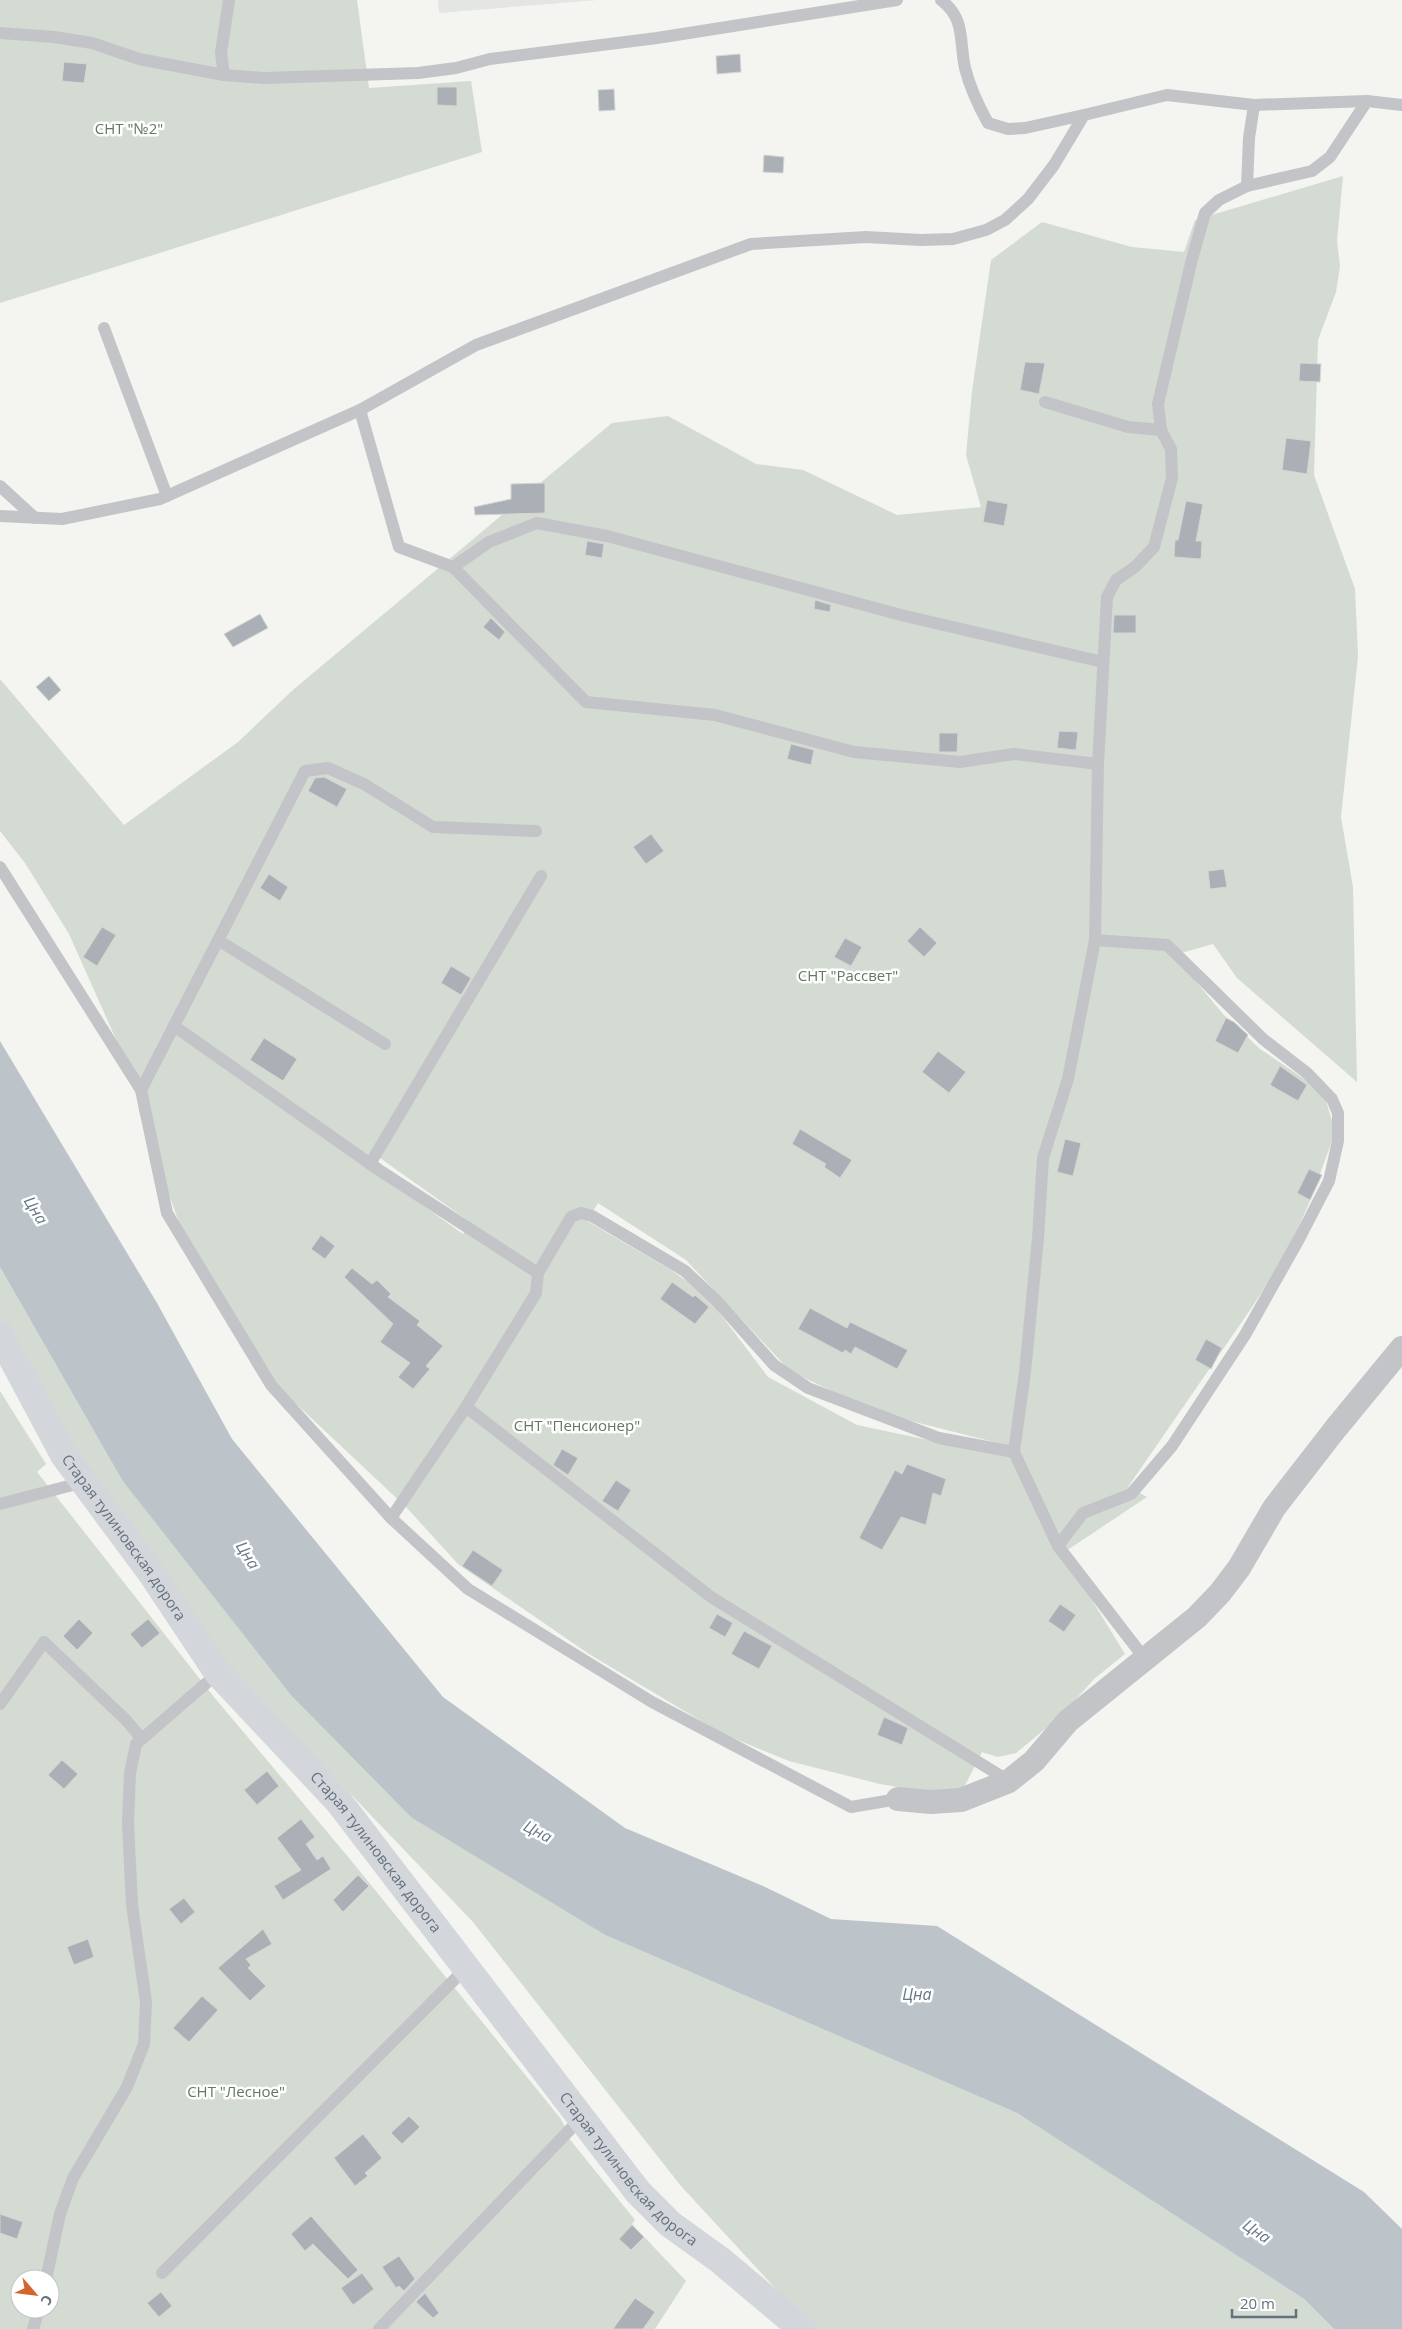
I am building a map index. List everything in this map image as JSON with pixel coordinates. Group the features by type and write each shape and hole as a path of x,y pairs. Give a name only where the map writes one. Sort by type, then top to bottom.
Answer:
{"street":[{"name":"Старая тулиновская дорога","path":"0,1335 64,1455 152,1574 218,1673 339,1802 402,1882 465,1969 582,2117 638,2192 670,2224 720,2260 802,2329"},
{"path":"898,1798 931,1802 961,1800 1009,1781 1034,1761 1068,1721 1190,1623 1220,1593 1258,1538 1274,1508 1336,1428 1402,1348"}],"lane":[{"path":"224,75 221,53 229,0"},
{"path":"0,34 54,37 92,43 139,59 224,75 264,78 418,73 456,68 490,59 657,38 897,0"},
{"path":"941,0 952,8 960,27 965,67 975,100 988,122 1008,129 1025,128 1167,95 1254,105 1368,101 1402,105"},
{"path":"1145,1659 1058,1546 1014,1452 1028,1343 1043,1158 1068,1079 1095,940 1098,764 1107,597 1116,580 1135,567 1154,547 1163,519 1172,478 1171,450 1161,430 1158,404 1192,259 1205,213 1218,200 1247,186 1312,171 1330,157 1368,101"},
{"path":"1247,186 1249,138 1254,105"},
{"path":"0,516 62,519 167,496 360,410 476,345 751,244 866,237 922,240 952,239 986,230 1005,220 1028,199 1054,165 1084,115"},
{"path":"104,328 167,496"},
{"path":"1045,402 1128,426 1161,430"},
{"path":"360,410 399,547 453,567 586,702 715,716 854,752 960,762 1014,754 1098,764"},
{"path":"0,486 35,518"},
{"path":"453,567 489,542 537,523 607,536 905,616 1103,662"},
{"path":"141,1090 305,771 328,768 364,784 433,827 536,831"},
{"path":"0,867 141,1090 167,1212 271,1385 391,1518 468,1589 652,1702 851,1807 898,1798"},
{"path":"370,1164 541,876"},
{"path":"218,940 385,1044"},
{"path":"1058,1546 1083,1513 1131,1494 1172,1446 1245,1335 1300,1239 1329,1180 1338,1141 1338,1113 1332,1099 1307,1074 1263,1039 1167,945 1095,940"},
{"path":"174,1026 370,1164 538,1273"},
{"path":"391,1518 466,1407 536,1293 538,1273 571,1217 580,1213 592,1216 685,1271 716,1300 774,1365 808,1388 939,1438 1014,1452"},
{"path":"466,1407 711,1597 1009,1781"},
{"path":"0,1504 84,1482"},
{"path":"0,1704 44,1642 126,1720 142,1739"},
{"path":"48,2269 60,2214 73,2178 127,2087 144,2044 146,2002 132,1905 128,1822 130,1773 136,1744 218,1673"},
{"path":"162,2273 465,1969"},
{"path":"379,2329 582,2117"}],"shaded area":[{"path":"438,0 598,0 439,13"}],"green space":[{"name":"СНТ \"№2\"","path":"0,0 357,0 369,88 471,81 482,152 0,303"},
{"name":"СНТ \"Рассвет\"","path":"1343,176 1337,241 1340,266 1336,292 1318,340 1314,475 1355,589 1358,656 1341,817 1353,887 1357,1082 1237,978 1213,944 1174,955 1223,1014 1260,1049 1309,1082 1326,1101 1332,1121 1332,1141 1310,1201 1286,1255 1128,1487 1147,1497 1063,1553 1125,1654 1094,1679 1061,1716 1016,1753 998,1757 982,1752 959,1797 880,1784 789,1761 723,1734 589,1654 458,1564 407,1508 258,1368 184,1236 139,1112 136,1084 69,934 25,863 0,831 0,679 124,825 238,742 294,689 612,423 668,416 756,464 803,470 897,515 981,507 966,455 972,391 991,260 1042,222 1132,247 1184,252 1195,220","holes":["373,1153 470,1222 463,1234 365,1164","598,1203 686,1260 790,1371 861,1405 895,1417 998,1443 1004,1456 857,1425 768,1377 706,1295 671,1270 587,1221"]},
{"path":"0,1267 122,1480 412,1818 605,1935 1017,2113 1304,2299 1334,2329 813,2329 681,2186 473,1922 235,1673 102,1504 0,1334"},
{"name":"СНТ \"Лесное\"","path":"0,1391 46,1464 37,1472 214,1697 349,1858 561,2119 565,2127 563,2131 635,2220 632,2224 686,2281 655,2329 0,2329"}],"water":[{"name":"Цна","path":"0,1041 157,1303 232,1439 443,1697 625,1828 763,1886 831,1919 937,1926 1364,2192 1402,2229 1402,2329 1334,2329 1304,2299 1017,2113 605,1935 412,1818 291,1695 122,1480 0,1267"}],"building":[{"path":"740,54 741,72 717,74 716,56"},
{"path":"64,62 87,64 84,83 62,81"},
{"path":"437,87 457,87 457,106 437,105"},
{"path":"614,89 615,110 599,111 598,90"},
{"path":"764,155 784,157 783,173 763,172"},
{"path":"1025,362 1045,363 1039,394 1020,390"},
{"path":"1300,363 1321,364 1320,382 1299,381"},
{"path":"1286,438 1311,441 1307,474 1282,470"},
{"path":"545,483 545,513 475,515 474,507 511,499 511,484"},
{"path":"987,500 1008,504 1004,526 983,522"},
{"path":"1186,501 1203,504 1196,541 1202,541 1201,559 1174,557 1175,540 1178,540"},
{"path":"587,541 604,544 602,558 585,555"},
{"path":"815,600 831,605 830,612 814,609"},
{"path":"260,614 268,628 233,647 224,634"},
{"path":"1114,615 1136,615 1136,633 1113,633"},
{"path":"491,618 505,632 499,640 483,627"},
{"path":"49,676 61,690 49,701 36,687"},
{"path":"1059,731 1078,732 1076,750 1057,748"},
{"path":"939,733 958,733 957,752 939,752"},
{"path":"791,744 814,750 811,765 787,759"},
{"path":"324,777 347,789 337,807 308,791 315,778"},
{"path":"651,834 664,851 646,864 633,847"},
{"path":"1224,869 1227,887 1210,889 1208,871"},
{"path":"269,874 288,887 280,901 260,888"},
{"path":"102,927 116,935 97,966 83,957"},
{"path":"920,927 937,943 924,957 907,941"},
{"path":"845,938 862,947 851,966 834,957"},
{"path":"451,966 471,978 461,995 441,983"},
{"path":"1226,1018 1234,1022 1248,1035 1238,1053 1215,1041"},
{"path":"264,1038 297,1059 283,1081 250,1060"},
{"path":"938,1051 966,1072 949,1093 922,1072"},
{"path":"1280,1066 1307,1085 1298,1101 1270,1085"},
{"path":"800,1129 852,1160 840,1178 824,1167 826,1164 792,1144"},
{"path":"1065,1139 1081,1143 1073,1176 1057,1172"},
{"path":"1309,1169 1322,1175 1310,1200 1297,1193"},
{"path":"321,1235 335,1246 325,1259 311,1249"},
{"path":"352,1268 372,1284 377,1280 391,1294 388,1297 420,1321 417,1325 443,1346 426,1366 430,1369 413,1389 398,1377 410,1363 380,1342 393,1324 344,1277"},
{"path":"672,1282 693,1297 695,1295 709,1307 695,1324 660,1299"},
{"path":"810,1308 847,1328 850,1322 908,1350 897,1369 855,1347 851,1354 845,1350 843,1353 798,1329"},
{"path":"1206,1339 1222,1348 1211,1369 1195,1360"},
{"path":"562,1449 578,1458 568,1475 553,1465"},
{"path":"907,1464 946,1479 941,1496 933,1493 926,1525 901,1517 882,1550 859,1538 895,1470 902,1474"},
{"path":"616,1480 631,1490 618,1511 602,1501"},
{"path":"473,1550 503,1570 492,1586 462,1566"},
{"path":"1060,1604 1076,1615 1064,1632 1048,1621"},
{"path":"717,1614 733,1623 725,1637 709,1628"},
{"path":"79,1619 93,1633 77,1650 63,1636"},
{"path":"148,1619 160,1633 142,1648 130,1634"},
{"path":"744,1631 772,1646 759,1669 731,1654"},
{"path":"884,1717 908,1728 902,1745 877,1735"},
{"path":"62,1760 78,1774 64,1789 48,1775"},
{"path":"267,1771 279,1786 257,1805 244,1790"},
{"path":"301,1819 315,1837 306,1844 317,1860 323,1856 331,1869 283,1900 274,1886 301,1870 277,1838"},
{"path":"358,1875 369,1886 343,1912 333,1900"},
{"path":"184,1898 195,1912 181,1924 169,1909"},
{"path":"263,1929 272,1944 246,1959 251,1965 248,1968 266,1986 250,2001 218,1968"},
{"path":"88,1939 94,1957 74,1965 67,1947"},
{"path":"202,1996 218,2010 189,2042 173,2028"},
{"path":"409,2116 420,2127 402,2144 391,2133"},
{"path":"363,2134 382,2158 365,2173 368,2176 355,2186 334,2158"},
{"path":"0,2214 23,2222 17,2239 0,2233"},
{"path":"311,2216 358,2270 348,2279 313,2244 305,2251 291,2234"},
{"path":"632,2225 644,2237 631,2250 619,2239"},
{"path":"399,2256 415,2279 404,2291 399,2286 396,2288 382,2267"},
{"path":"362,2273 374,2289 353,2305 341,2288"},
{"path":"161,2292 172,2306 159,2317 147,2303"},
{"path":"425,2293 439,2313 433,2318 416,2302"},
{"path":"635,2298 655,2312 643,2329 613,2329"}],"park label":[{"name":"СНТ \"Пенсионер\"","path":"577,1426"}]}
